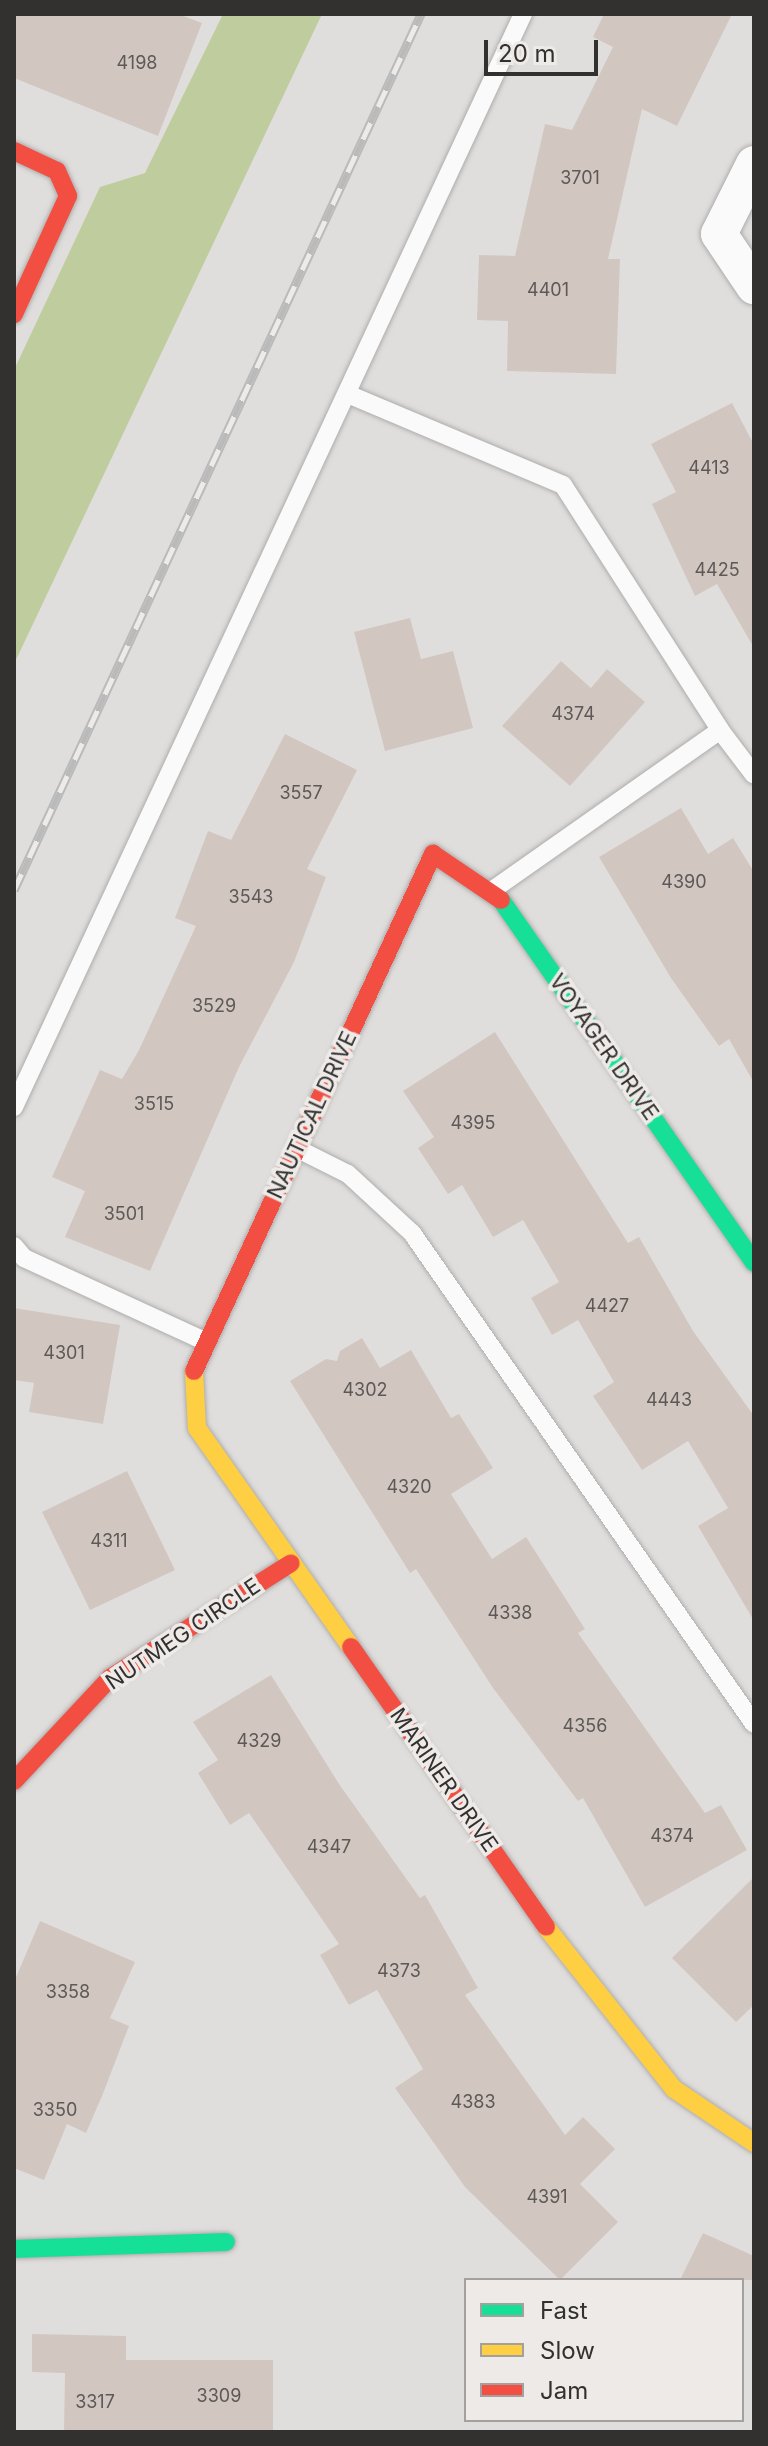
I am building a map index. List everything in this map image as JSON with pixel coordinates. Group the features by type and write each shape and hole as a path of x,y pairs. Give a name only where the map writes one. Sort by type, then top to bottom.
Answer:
{"street":[{"path":"14,151 57,171 68,196 14,314"},
{"path":"754,164 719,234 754,286"},
{"name":"VOYAGER DRIVE","path":"433,854 494,889 754,1263"},
{"name":"NAUTICAL DRIVE","path":"192,1376 433,854"},
{"name":"MARINER DRIVE","path":"192,1376 197,1428 582,1978 674,2089 754,2143"},
{"name":"NUTMEG CIRCLE","path":"14,1781 110,1678 291,1563"},
{"path":"14,2249 226,2242"}],"lane":[{"path":"14,1107 350,395 523,14"},
{"path":"350,395 563,485 720,730 754,775"},
{"path":"494,889 720,730"},
{"path":"296,1148 359,1183 412,1233 754,1724"},
{"path":"14,1246 24,1258 207,1342"}],"green space":[{"path":"223,14 322,14 14,664 14,370 100,187 145,173"}],"building":[{"path":"14,14 178,14 202,23 158,136 14,78"},
{"path":"604,14 732,14 677,126 642,109 608,259 620,259 616,374 507,371 508,321 477,320 479,255 515,256 545,124 572,130 613,47 593,37"},
{"path":"732,403 754,445 754,648 717,584 695,596 652,504 676,492 651,444"},
{"path":"410,618 421,659 453,651 473,728 385,751 354,632"},
{"path":"561,661 591,688 607,669 645,702 570,786 502,726"},
{"path":"285,734 357,770 307,869 326,877 294,962 239,1067 150,1271 65,1237 85,1191 52,1177 100,1070 122,1079 139,1050 196,926 175,918 208,831 231,840"},
{"path":"681,808 708,854 733,838 754,872 754,1083 729,1039 719,1046 671,978 599,857"},
{"path":"495,1032 628,1243 639,1237 693,1331 754,1416 754,1621 698,1526 728,1508 688,1441 642,1470 593,1396 614,1382 578,1320 552,1335 531,1298 559,1282 523,1220 493,1237 462,1185 448,1194 418,1148 434,1137 403,1091"},
{"path":"14,1308 120,1325 103,1424 29,1412 34,1383 14,1380"},
{"path":"362,1338 380,1368 411,1350 451,1418 459,1414 493,1468 451,1494 492,1559 526,1537 585,1629 578,1633 705,1813 721,1805 747,1850 645,1907 583,1798 578,1801 493,1688 416,1569 410,1573 290,1381 326,1359 337,1361 340,1351"},
{"path":"127,1471 175,1570 90,1610 42,1512"},
{"path":"271,1675 339,1784 420,1898 425,1895 478,1988 465,1995 565,2135 583,2117 615,2149 580,2184 618,2222 562,2278 558,2278 465,2187 395,2088 423,2069 377,1990 349,2005 320,1955 339,1944 249,1813 230,1825 198,1773 218,1760 193,1722"},
{"path":"754,1877 754,2005 736,2022 672,1958"},
{"path":"40,1921 135,1962 110,2018 129,2026 102,2096 86,2133 67,2124 44,2180 14,2168 14,1982"},
{"path":"703,2233 754,2256 754,2280 681,2278"},
{"path":"32,2334 126,2336 126,2360 273,2360 273,2432 64,2432 65,2373 32,2372"}],"railway":[{"path":"14,890 421,14"}],"traffic: fast":[{"path":"501,900 754,1263"},
{"path":"14,2249 226,2242"}],"traffic: slow":[{"path":"194,1371 197,1428 351,1647"},
{"path":"546,1927 674,2089 754,2143"}],"traffic: jam":[{"path":"14,151 57,171 68,196 14,314"},
{"path":"194,1371 433,854 501,900"},
{"path":"14,1781 110,1678 291,1563"},
{"path":"351,1647 546,1927"}]}
